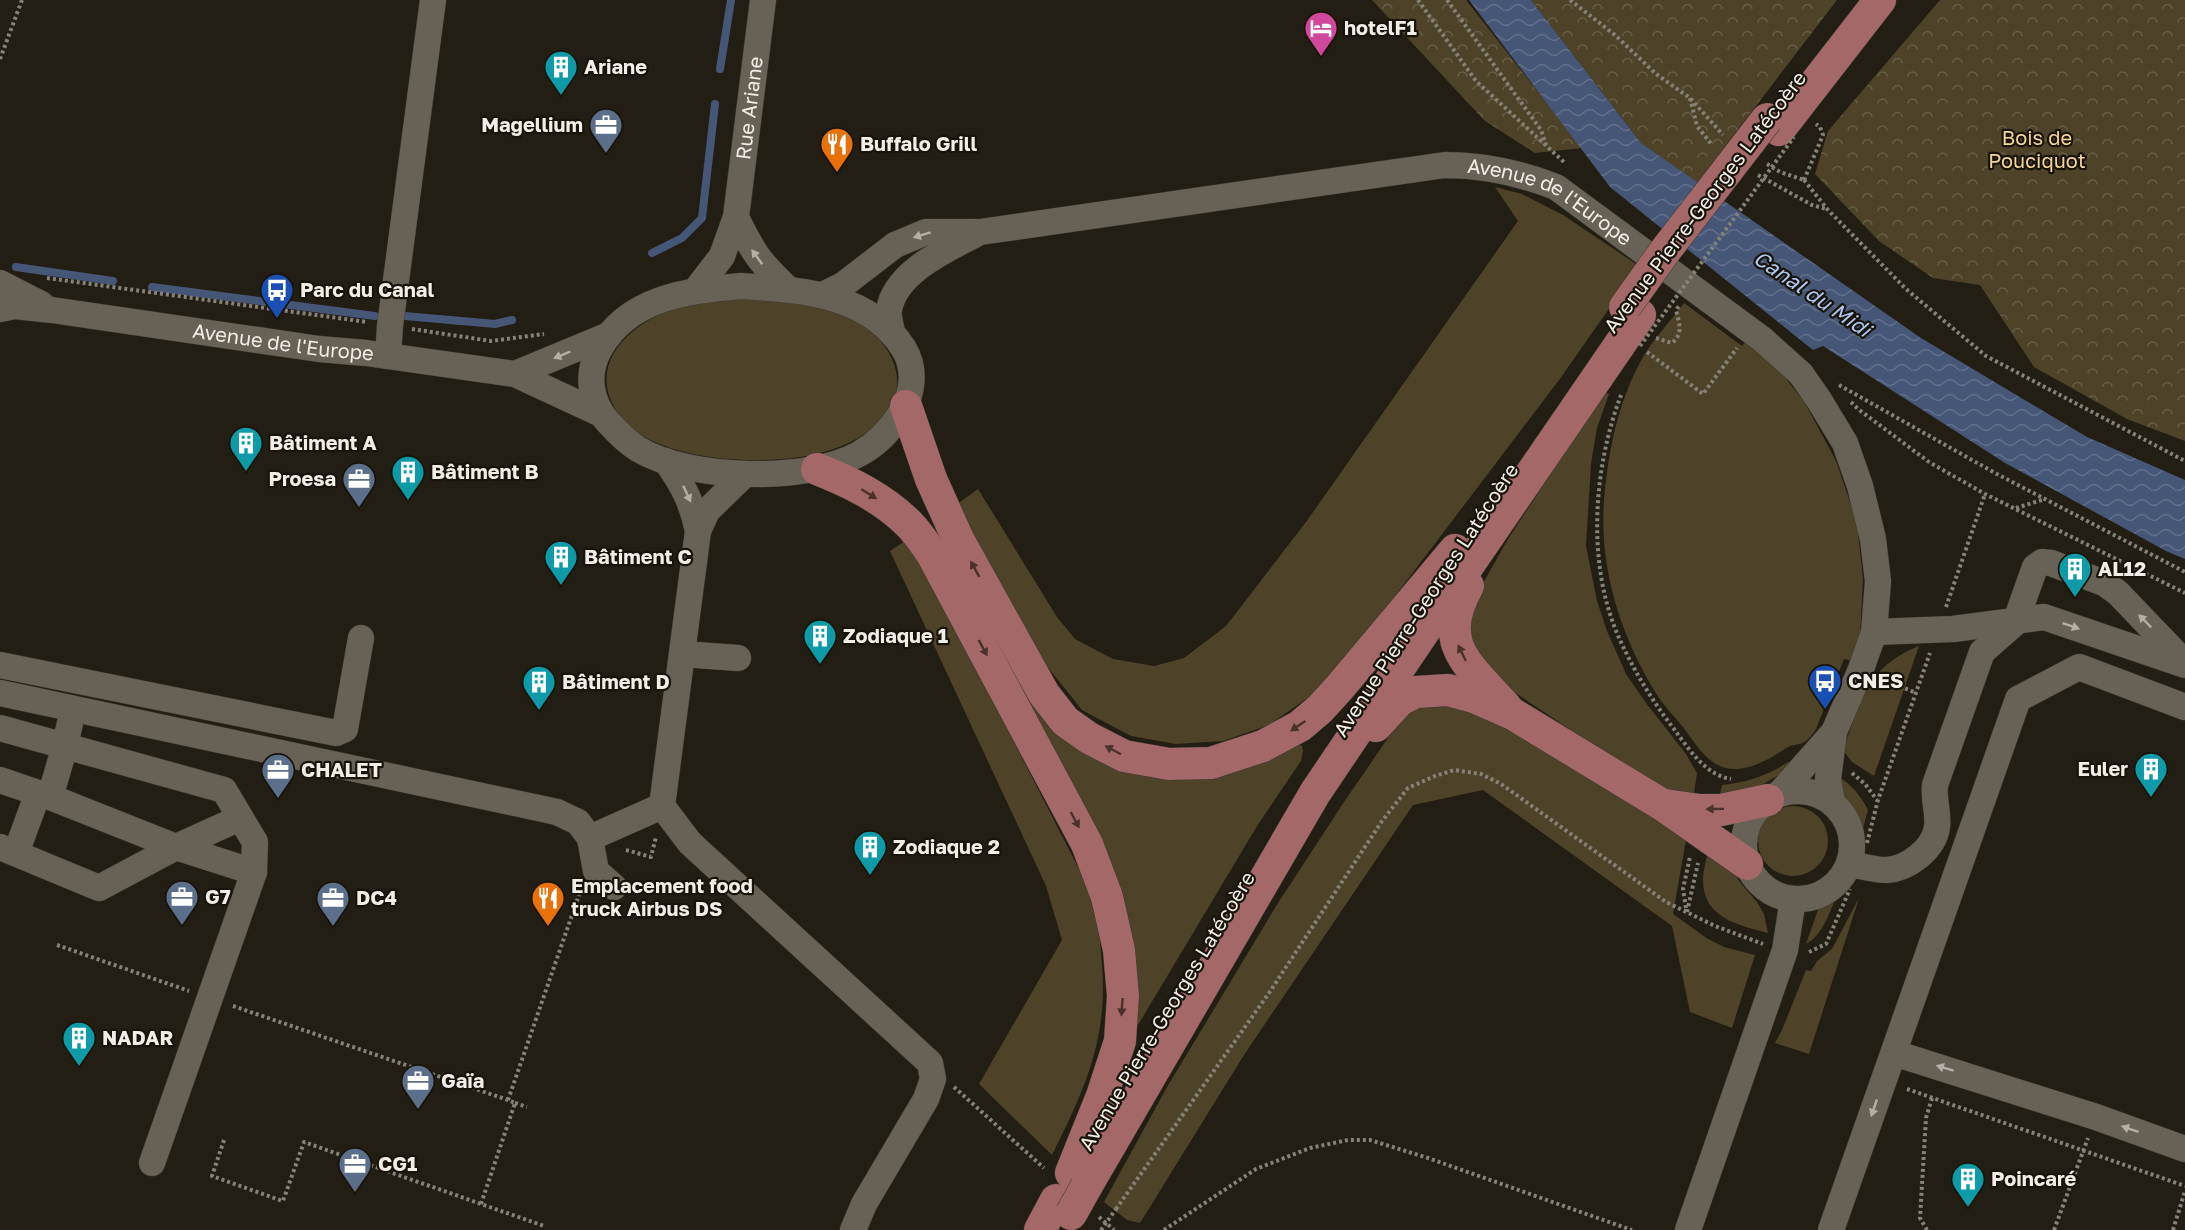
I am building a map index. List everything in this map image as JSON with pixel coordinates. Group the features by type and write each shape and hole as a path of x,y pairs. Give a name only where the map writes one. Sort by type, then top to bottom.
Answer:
{"main road":[{"name":"Avenue Pierre-Georges Latécoère","path":"1780,128 1858,0"},
{"name":"Avenue Pierre-Georges Latécoère","path":"1040,1230 1070,1198 1224,947 1315,793 1551,444 1640,320 1707,211 1780,128 1880,0"},
{"name":"Avenue Pierre-Georges Latécoère","path":"1070,1198 1227,907 1455,550 1640,320"},
{"path":"906,406 931,479 958,539 1044,694 1065,721 1089,738 1124,756 1169,764 1211,763 1263,746 1300,726 1340,687 1455,550"},
{"path":"1513,714 1464,660 1454,632 1454,618 1461,598 1551,444"},
{"path":"817,469 848,481 876,497 910,525 932,554 1087,844 1107,897 1119,950 1123,996 1120,1041 1070,1198"},
{"path":"1224,947 1306,834 1378,723 1400,700 1416,692 1448,690 1474,697 1513,714 1661,804 1747,864"},
{"path":"1661,804 1700,810 1721,810 1774,796"}],"street":[{"path":"388,356 390,326 434,0"},
{"name":"Rue Ariane","path":"696,290 722,256 736,217 763,0"},
{"name":"Avenue de l'Europe","path":"823,295 843,285 895,245 926,232 980,232 1445,165 1470,165 1530,177 1556,187 1750,330 1780,355 1801,374 1845,443 1860,486 1873,539 1878,581 1874,632 1834,732 1828,779 1832,802"},
{"path":"736,217 750,248 764,266 788,289"},
{"name":"Avenue de l'Europe","path":"892,333 889,312 894,294 907,278 930,258 980,232"},
{"name":"Avenue de l'Europe","path":"0,283 52,310"},
{"name":"Avenue de l'Europe","path":"741,286 788,289 823,295 854,306 879,320 905,351 912,371 911,389 906,406 881,440 859,454 817,469 782,474 745,474 706,470 666,461 639,449 619,434 601,414 592,390 592,369 609,335 627,318 667,297 696,290 741,286"},
{"name":"Avenue de l'Europe","path":"0,309 15,306 52,310 515,374 601,414"},
{"name":"Avenue de l'Europe","path":"515,374 609,335"},
{"path":"666,461 682,484 692,505 698,531"},
{"path":"745,474 707,511 698,531 662,806 690,843 930,1063 933,1079 926,1099 864,1204 853,1230"},
{"path":"1849,864 1884,870 1896,868 1909,862 1929,846 1937,826 1935,785 1982,652 2015,622 2035,567 2042,562 2051,563 2104,583 2118,593 2185,664"},
{"path":"1874,632 1953,629 2044,617 2185,664"},
{"path":"0,664 336,733 345,729 361,638"},
{"path":"682,654 738,658"},
{"path":"1831,1230 2018,699 2079,667 2185,706"},
{"path":"0,693 557,812 579,822 590,838 605,879"},
{"path":"73,709 65,746 44,795 8,850 99,888 176,847 240,818"},
{"path":"0,728 224,790 255,842 254,872 152,1163"},
{"name":"Avenue de l'Europe","path":"1774,796 1834,732"},
{"path":"0,780 176,847 254,872"},
{"path":"1798,790 1816,793 1832,802 1844,815 1851,830 1852,847 1849,864 1840,879 1827,891 1810,898 1778,895 1765,888 1747,864 1744,846 1746,828 1755,812 1774,796 1798,790"},
{"path":"590,838 662,806"},
{"path":"1688,1230 1785,950 1792,898"},
{"path":"1894,1053 2185,1149"}],"path":[{"path":"0,59 22,0"},
{"path":"1418,0 1476,81 1547,148 1541,130 1447,0"},
{"path":"1570,0 1615,35 1656,74 1690,98 1725,138"},
{"path":"1804,180 1823,135 1820,127 1810,119"},
{"name":"Avenue Pierre-Georges Latécoère","path":"1637,354 1780,128"},
{"path":"1762,161 1780,172 1804,180 1828,210 1906,289 1986,356 2185,461"},
{"path":"39,277 491,341 552,332"},
{"path":"1640,320 1658,338 1672,343 1681,332 1676,310 1692,288"},
{"path":"1640,346 1703,394 1750,330"},
{"path":"1650,346 1650,353"},
{"path":"1833,382 2045,499 2185,572"},
{"path":"1621,395 1601,462 1597,524 1601,580 1619,638 1640,678 1698,760 1718,776"},
{"path":"1985,494 2185,593"},
{"path":"2016,509 2045,499"},
{"path":"1101,1230 1269,993 1382,821 1408,788 1454,770 1481,774 1501,784 1666,902 1687,912 1683,889 1690,854"},
{"path":"508,1100 583,882 605,879 626,850 651,857"},
{"path":"57,945 527,1107"},
{"path":"930,1063 1070,1198 1114,1230"},
{"path":"1883,1081 2185,1189 2173,1230"},
{"path":"1927,1230 1920,1218 1926,1118 1932,1098"},
{"path":"482,1204 515,1103"},
{"path":"2054,1230 2096,1118"},
{"path":"224,1140 212,1176 283,1201 304,1142 544,1226"},
{"path":"1164,1230 1256,1169 1310,1148 1348,1140 1370,1140 1632,1230"}],"green space":[{"path":"1372,0 1466,0 1582,148 1535,153 1485,121"},
{"path":"1531,0 1837,0 1697,183 1641,143"},
{"name":"Bois de Pouciquot","path":"1940,0 2185,0 2185,441 2127,419 2034,367 1980,285 1933,278 1879,241 1815,174 1828,131"},
{"path":"1495,187 1522,194 1563,215 1639,266 1559,380 1383,612 1316,692 1269,725 1223,741 1176,744 1131,736 1082,710 1042,660 956,505 978,489 1057,617 1075,639 1113,659 1154,666 1184,658 1226,626 1306,522 1518,221"},
{"path":"742,299 790,302 822,308 852,319 865,327 886,349 897,375 894,401 886,414 867,432 840,447 810,455 780,459 730,459 704,456 655,442 635,431 620,416 609,396 607,377 610,360 620,344 650,319 669,311 688,305"},
{"path":"1684,303 1742,346 1746,341 1777,367 1805,403 1836,461 1857,522 1863,580 1860,635 1852,661 1844,659 1816,729 1807,740 1788,747 1760,763 1742,768 1724,768 1706,757 1657,695 1644,673 1623,626 1615,602 1605,552 1603,527 1606,483 1621,409 1643,357"},
{"path":"1604,392 1609,394 1597,428 1591,464 1586,546 1597,601 1626,674 1686,754 1697,773 1693,800 1665,793 1483,669 1467,624 1474,599 1508,539"},
{"path":"905,541 923,564 1082,875 1098,922 1103,983 1099,1034 1085,1082 1052,1155 979,1084 1062,940 1046,886 890,551"},
{"path":"1919,646 1874,776 1852,762 1843,750 1861,702 1876,675 1887,664"},
{"path":"1028,688 1099,753 1296,744 1302,746 1301,761 1257,826 1138,1025 1133,1024 1133,987 1017,693"},
{"path":"1424,703 1467,706 1687,834 1673,914 1708,939 1724,947 1755,955 1732,1028 1690,1012 1672,926 1483,790 1413,805 1244,1055 1140,1223 1127,1220 1104,1202 1167,1087 1278,903 1342,805 1405,713"},
{"path":"1788,762 1798,764 1758,787 1718,803 1722,785 1757,778"},
{"path":"1837,775 1855,790 1868,810 1861,836 1850,808 1841,796"},
{"path":"1800,806 1813,812 1822,821 1826,827 1828,841 1826,855 1818,866 1807,874 1786,876 1768,866 1760,855 1758,834 1768,816 1779,808"},
{"path":"1709,847 1732,867 1739,881 1757,902 1764,914 1768,933 1724,918 1709,903 1703,880"},
{"path":"1839,891 1822,928 1806,944 1819,907"},
{"path":"1859,898 1809,1054 1775,1043 1806,970 1811,971 1817,961 1832,949"}],"water":[{"name":"Canal du Midi","path":"1469,0 1531,0 1641,143 1921,338 2087,437 2185,480 2185,559 2166,551 2005,463 1823,346 1813,350 1610,187"}],"waterway":[{"path":"720,69 731,0"},
{"path":"652,253 682,238 702,218 715,104"},
{"path":"16,267 113,281"},
{"path":"152,287 375,316"},
{"path":"405,316 495,324 512,320"}],"place":[{"name":"hotelF1","path":"1321,57"},
{"name":"Ariane","path":"561,96"},
{"name":"Magellium","path":"606,154"},
{"name":"Buffalo Grill","path":"837,173"},
{"name":"Parc du Canal","path":"277,319"},
{"name":"Bâtiment A","path":"246,472"},
{"name":"Bâtiment B","path":"408,501"},
{"name":"Proesa","path":"359,508"},
{"name":"Bâtiment C","path":"561,586"},
{"name":"AL12","path":"2075,598"},
{"name":"Zodiaque 1","path":"820,665"},
{"name":"CNES","path":"1825,710"},
{"name":"Bâtiment D","path":"539,711"},
{"name":"Euler","path":"2151,798"},
{"name":"CHALET","path":"278,799"},
{"name":"Zodiaque 2","path":"870,876"},
{"name":"G7","path":"182,926"},
{"name":"DC4","path":"333,927"},
{"name":"Emplacement food truck Airbus DS","path":"548,927"},
{"name":"NADAR","path":"79,1067"},
{"name":"Gaïa","path":"418,1110"},
{"name":"CG1","path":"355,1193"},
{"name":"Poincaré","path":"1968,1208"}]}
